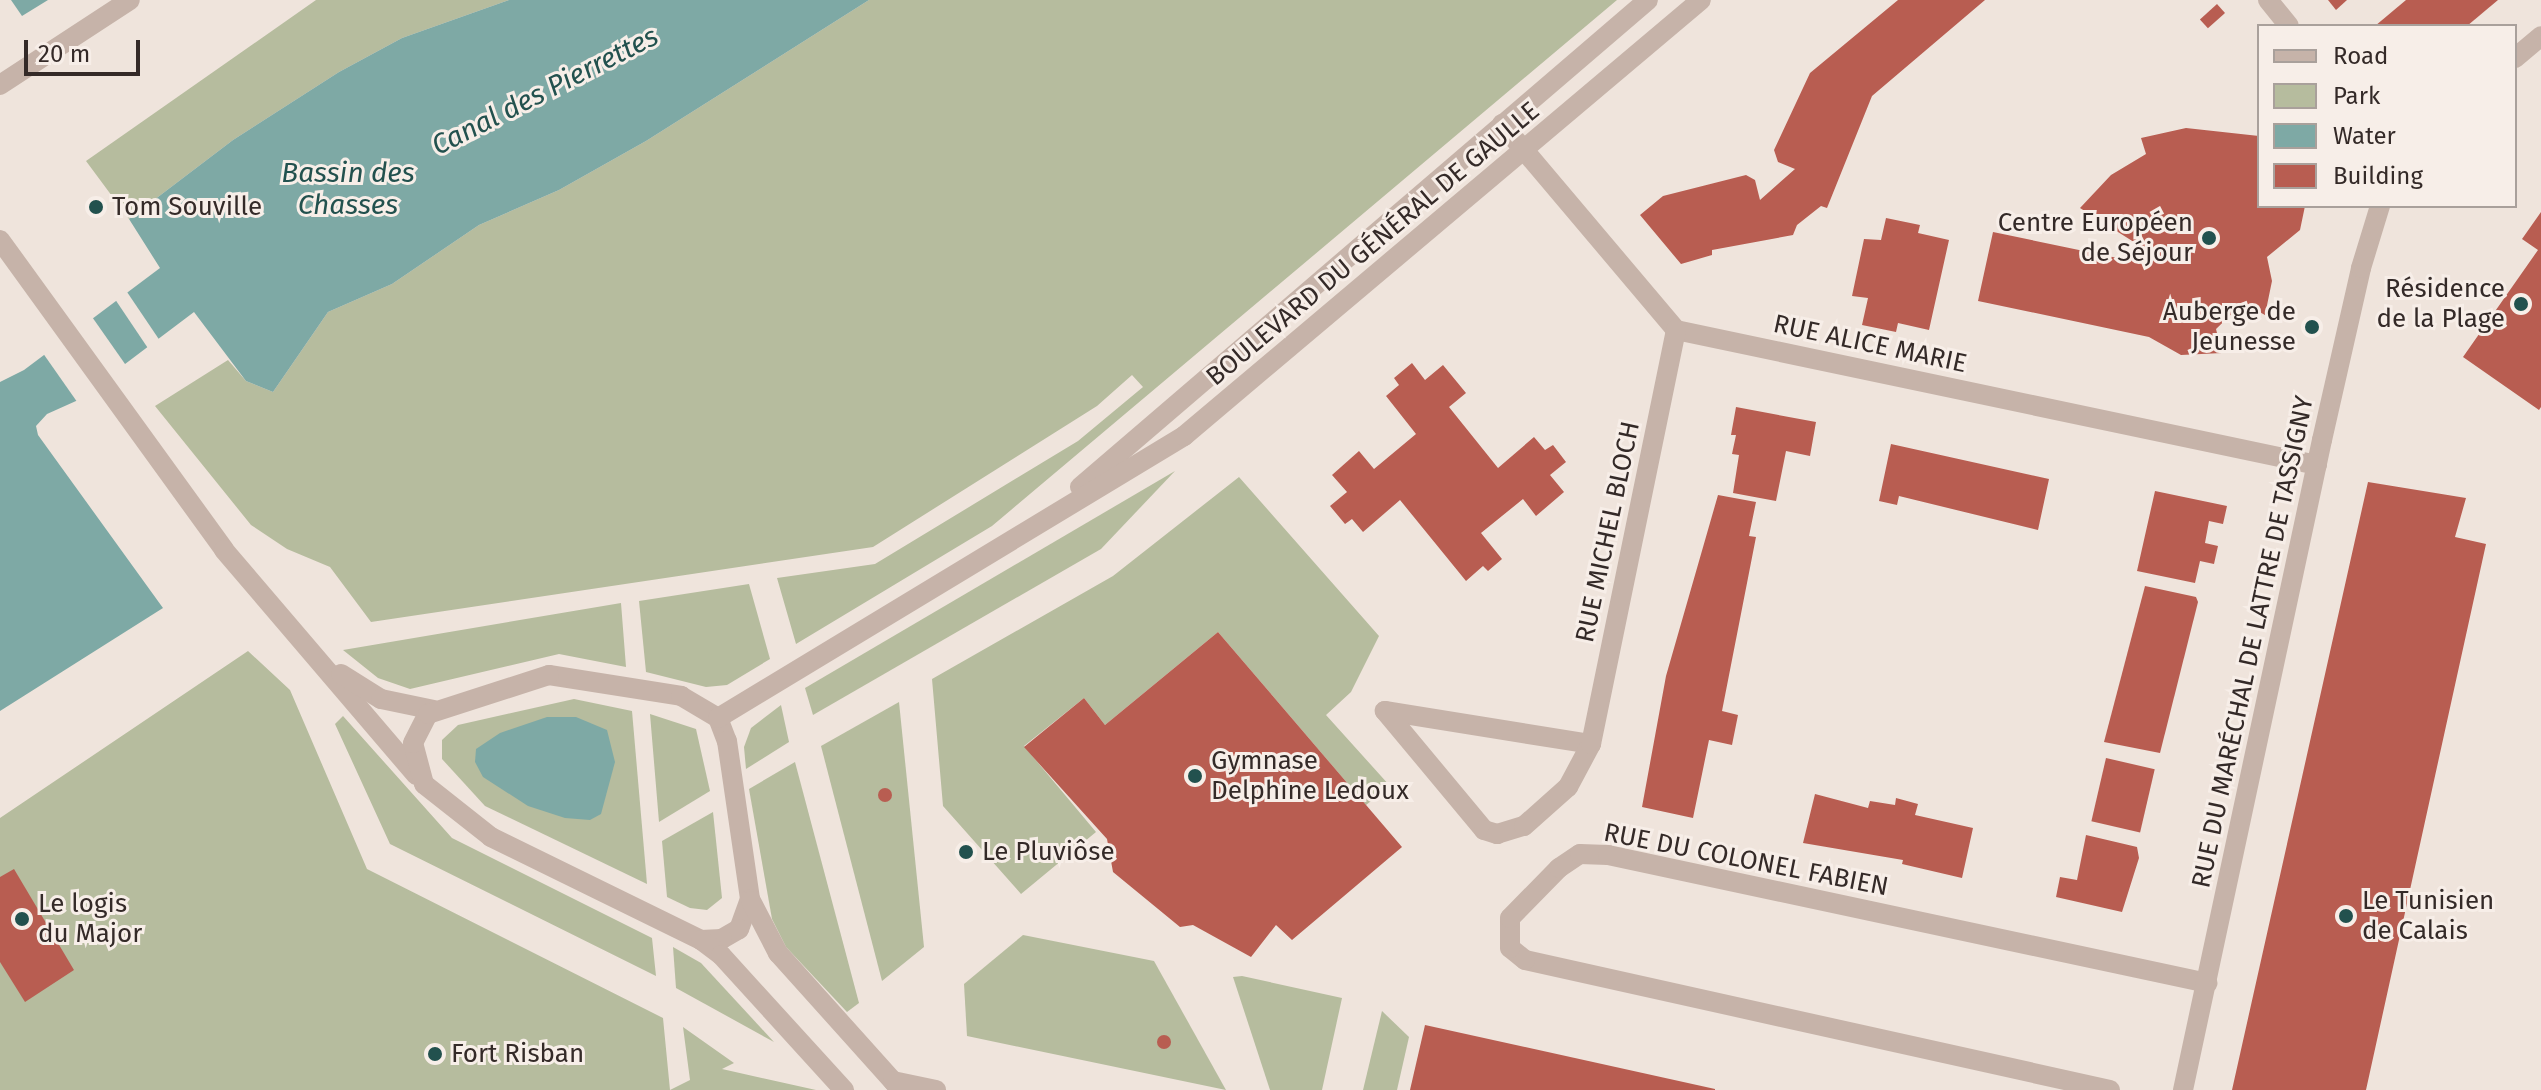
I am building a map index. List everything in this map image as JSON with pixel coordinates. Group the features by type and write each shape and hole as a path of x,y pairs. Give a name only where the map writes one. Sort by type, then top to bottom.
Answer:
{"street":[{"path":"0,85 130,0"},
{"name":"BOULEVARD DU GÉNÉRAL DE GAULLE","path":"1062,505 1134,437 1648,0"},
{"name":"BOULEVARD DU GÉNÉRAL DE GAULLE","path":"718,718 984,558 1062,505 1184,436 1701,0"},
{"path":"2268,0 2287,24"},
{"path":"2517,56 2541,36"},
{"path":"1502,124 1676,330"},
{"name":"RUE DU MARÉCHAL DE LATTRE DE TASSIGNY","path":"2183,1090 2317,465 2361,268 2379,208"},
{"path":"0,240 224,550 317,654 424,784 491,837 701,940 748,983 844,1090"},
{"name":"RUE ALICE MARIE","path":"1676,330 2317,465"},
{"name":"RUE MICHEL BLOCH","path":"1591,744 1385,711 1484,830 1497,834 1524,826 1568,787 1591,744 1676,330"},
{"path":"317,654 381,699 434,710"},
{"path":"424,784 413,743 420,722 434,710 534,678 566,674 681,696 718,718 727,741 750,899 778,953 897,1086 936,1090"},
{"name":"RUE DU COLONEL FABIEN","path":"2110,1090 1525,960 1510,948 1510,918 1559,868 1580,854 1608,855 2207,983"},
{"path":"701,940 722,939 739,929 750,899"}],"green space":[{"path":"316,0 509,0 402,38 339,72 233,140 129,219 86,161"},
{"path":"869,0 1617,0 992,526 796,644 777,578 875,564 1078,441 1143,387 1132,375 1097,406 873,547 371,622 330,567 287,549 251,525 155,406 228,360 246,381 273,392 328,312 392,284 479,225 559,190 646,141"},
{"path":"1175,471 1101,549 813,715 805,688"},
{"path":"1239,477 1379,636 1351,692 1326,715 1390,786 1366,805 1218,632 1105,725 1084,698 1024,746 1096,832 1021,894 943,806 932,679 1113,576"},
{"path":"749,584 770,659 727,685 706,687 646,672 639,601"},
{"path":"621,603 626,667 559,654 410,689 378,678 343,650"},
{"path":"248,651 290,690 367,869 663,1018 670,1090 0,1090 0,818"},
{"path":"574,699 632,711 647,884 485,806 442,759 442,740 458,725"},
{"path":"899,702 924,947 882,981 821,746"},
{"path":"781,705 789,742 746,769 744,747 751,728"},
{"path":"650,714 696,729 710,791 659,822"},
{"path":"343,716 452,838 652,938 656,976 390,844 335,724"},
{"path":"795,762 859,1003 847,1012 786,947 772,919 749,789"},
{"path":"713,812 722,898 707,910 690,908 667,897 662,841"},
{"path":"1023,935 1154,961 1226,1090 967,1036 964,984"},
{"path":"673,947 701,963 774,1042 676,988"},
{"path":"1242,976 1342,998 1322,1090 1270,1090 1233,977"},
{"path":"1382,1011 1409,1037 1397,1090 1363,1090"},
{"path":"683,1027 734,1063 722,1069 816,1090 670,1090 690,1080"}],"water":[{"path":"11,0 48,0 22,16"},
{"name":"Bassin des Chasses","path":"509,0 869,0 646,141 559,190 479,225 392,284 328,312 273,392 246,381 194,312 76,401 47,414 36,426 38,435 163,608 0,711 0,382 24,370 160,268 129,219 233,140 339,72 402,38"},
{"path":"547,717 576,717 607,730 615,762 601,814 590,820 565,818 528,806 483,777 475,762 476,749 500,733"}],"pier":[{"path":"125,289 161,342 149,350 113,297"},
{"path":"90,314 128,368 78,403 40,349"}],"building":[{"path":"1898,0 1985,0 1872,96 1827,208 1821,206 1797,225 1793,235 1712,250 1712,255 1681,264 1640,215 1663,196 1746,175 1755,180 1760,200 1795,169 1778,162 1774,150 1810,73"},
{"path":"2328,0 2347,0 2336,10"},
{"path":"2406,0 2498,0 2469,24 2377,24"},
{"path":"2217,4 2225,13 2208,28 2200,19"},
{"name":"Centre Européen de Séjour","path":"2186,128 2257,136 2257,208 2305,208 2300,230 2267,257 2272,281 2265,315 2243,303 2216,329 2222,353 2181,355 2149,337 1978,301 1993,232 2127,260 2137,244 2080,208 2111,175 2146,154 2141,138"},
{"name":"Résidence de la Plage","path":"2541,212 2539,410 2463,357 2538,250 2522,239"},
{"path":"1886,218 1920,225 1918,233 1949,240 1929,330 1898,323 1896,332 1862,325 1868,298 1852,296 1864,239 1881,240"},
{"path":"1412,363 1425,380 1443,365 1466,393 1449,407 1498,468 1534,437 1545,450 1553,445 1566,462 1550,475 1564,492 1536,516 1523,499 1481,533 1502,559 1488,571 1483,566 1466,581 1400,500 1363,532 1352,519 1345,524 1330,506 1347,492 1332,475 1359,451 1374,469 1416,434 1386,396 1399,385 1394,378"},
{"path":"1736,407 1816,422 1810,456 1786,451 1776,501 1733,493 1739,455 1732,454 1736,435 1731,435"},
{"path":"1891,444 2049,479 2038,530 1899,496 1897,505 1879,501"},
{"path":"2368,482 2466,498 2455,537 2486,544 2366,1090 2232,1090"},
{"path":"2155,491 2227,506 2223,524 2209,521 2205,543 2218,546 2214,564 2200,561 2195,583 2137,571"},
{"path":"1718,495 1756,502 1749,536 1756,537 1722,711 1738,715 1732,745 1709,740 1693,818 1642,807 1666,676"},
{"path":"2145,586 2196,597 2198,602 2160,753 2104,742"},
{"name":"Gymnase Delphine Ledoux","path":"1218,632 1402,847 1292,940 1276,925 1251,957 1193,925 1180,927 1113,872 1107,839 1024,747 1084,698 1105,725"},
{"path":"2106,758 2155,769 2140,833 2091,821"},
{"path":"885,788 892,795 885,802 878,795"},
{"path":"1815,794 1868,808 1870,801 1895,805 1896,798 1918,804 1915,815 1973,828 1962,878 1902,864 1903,860 1803,843"},
{"path":"2086,835 2137,847 2139,858 2122,912 2056,897 2060,877 2077,880"},
{"name":"Le logis du Major","path":"14,869 74,970 25,1002 0,962 0,877"},
{"path":"1425,1025 1715,1089 1715,1090 1410,1090"},
{"path":"1164,1035 1171,1042 1164,1049 1157,1042"}],"place":[{"name":"Tom Souville","path":"96,207"},
{"name":"Centre Européen de Séjour","path":"2209,238"},
{"name":"Résidence de la Plage","path":"2521,304"},
{"name":"Auberge de Jeunesse","path":"2312,327"},
{"name":"Gymnase Delphine Ledoux","path":"1195,776"},
{"name":"Le Pluviôse","path":"966,852"},
{"name":"Le Tunisien de Calais","path":"2346,916"},
{"name":"Le logis du Major","path":"22,919"},
{"name":"Fort Risban","path":"435,1054"}],"water label":[{"name":"Canal des Pierrettes","path":"545,91"}]}
